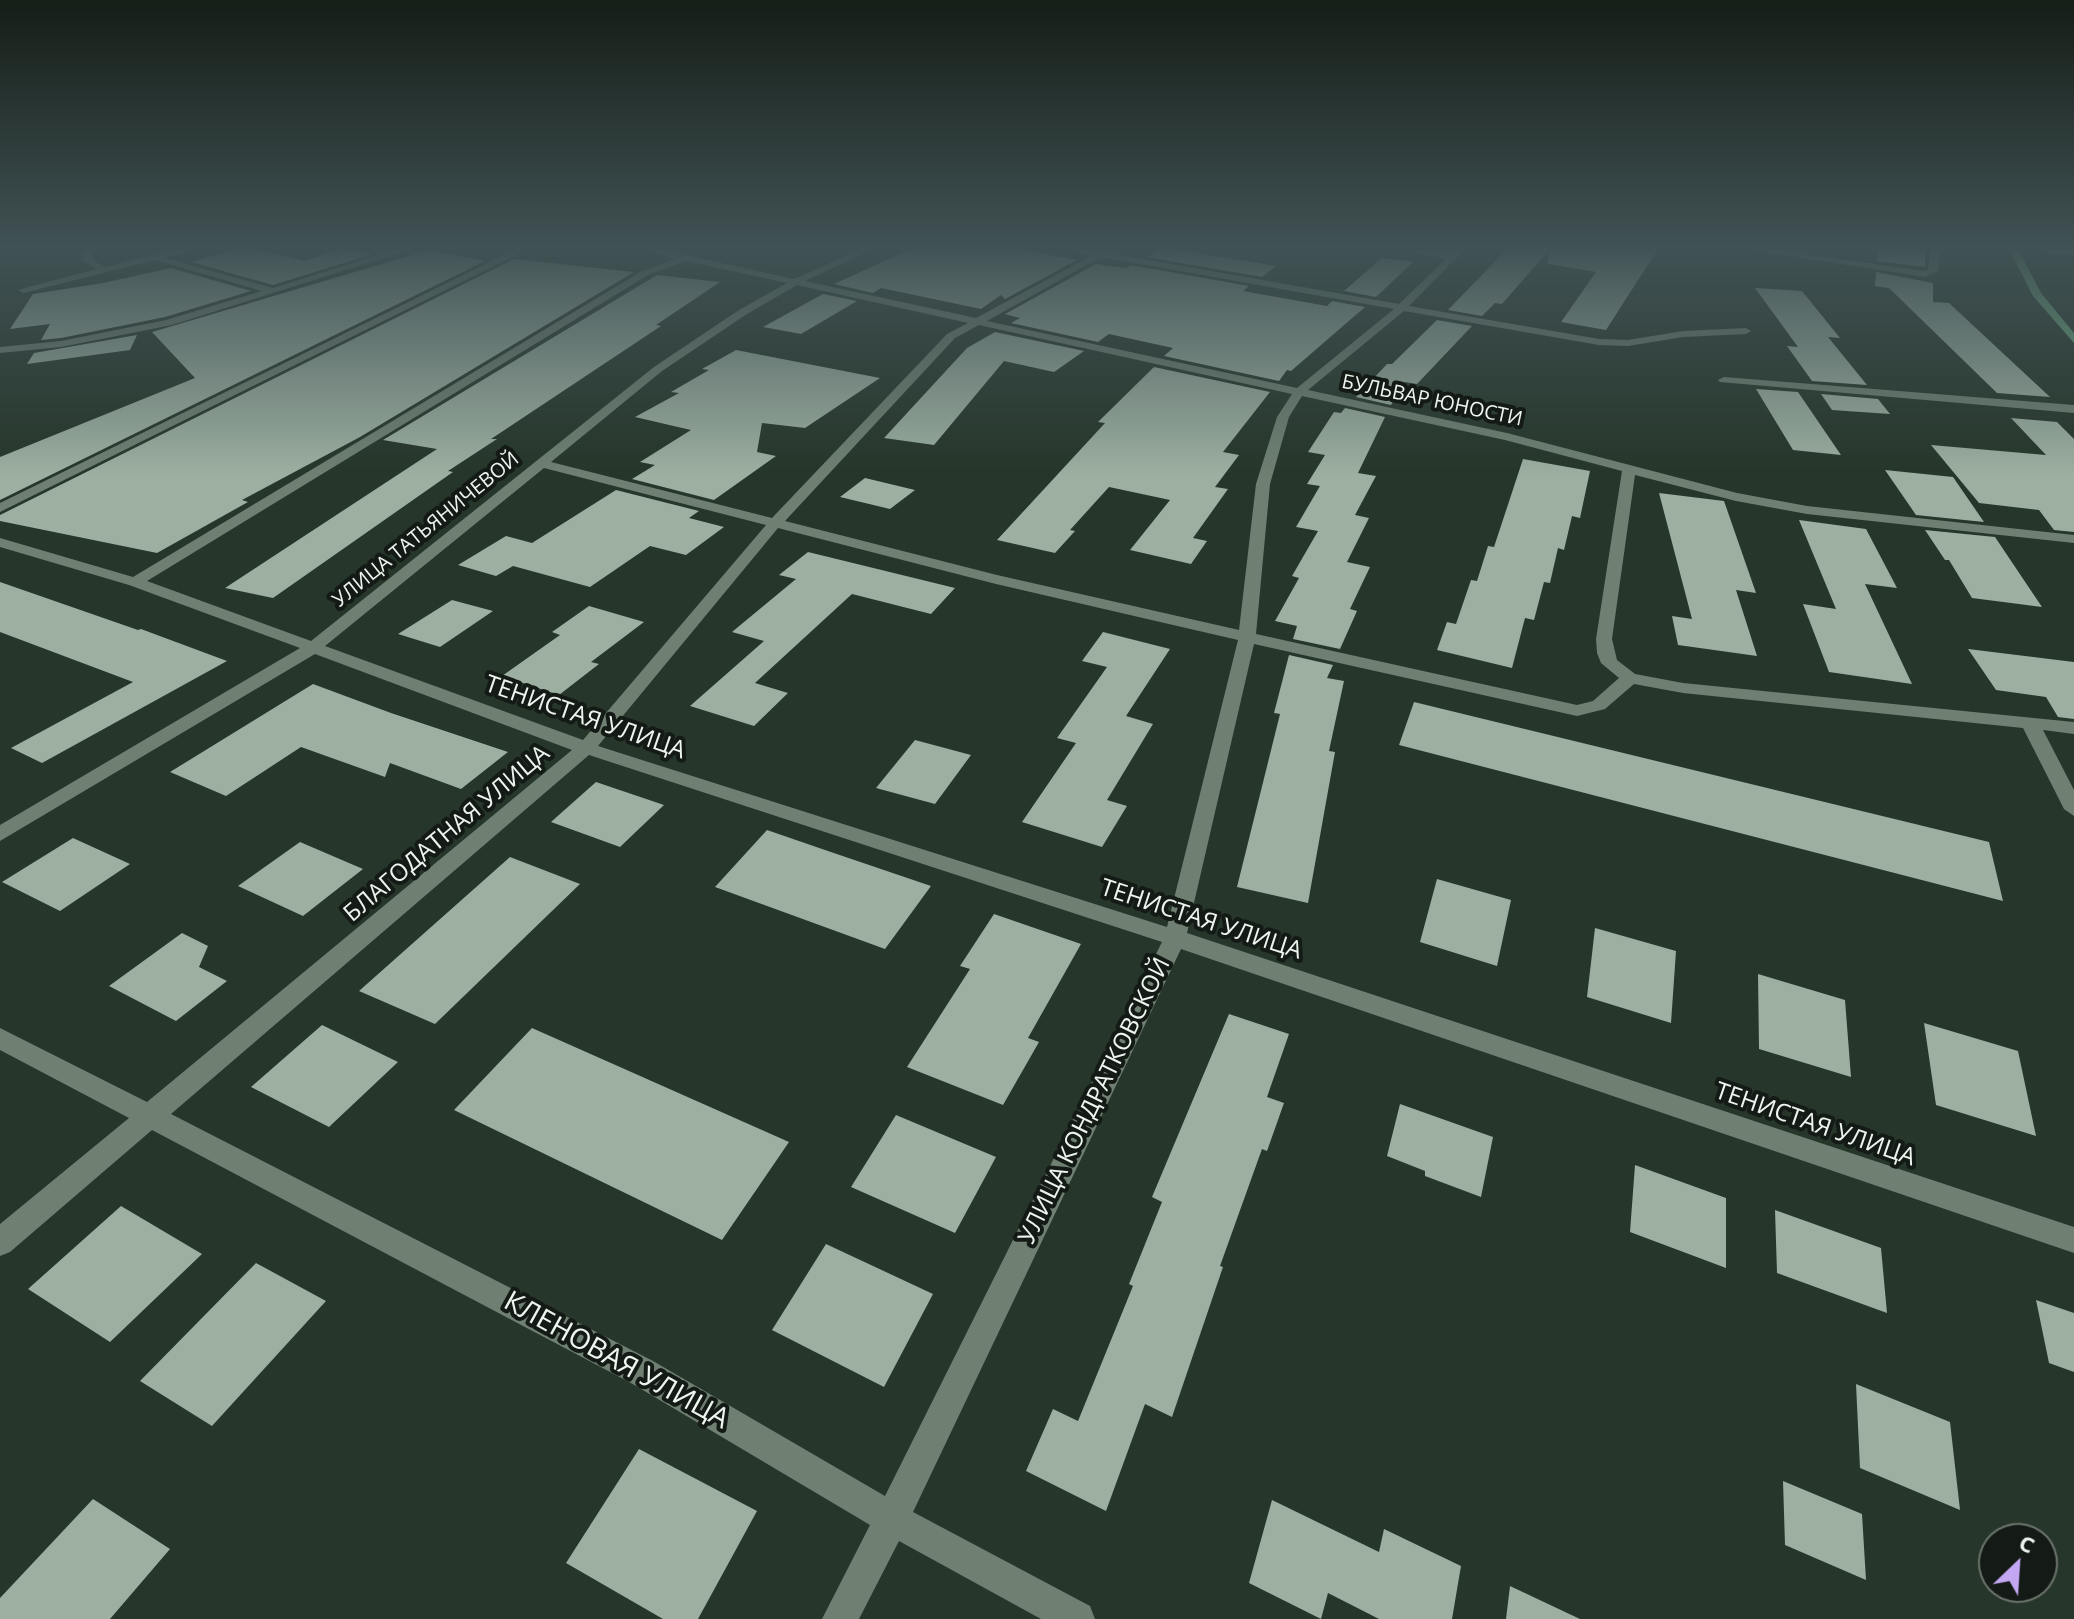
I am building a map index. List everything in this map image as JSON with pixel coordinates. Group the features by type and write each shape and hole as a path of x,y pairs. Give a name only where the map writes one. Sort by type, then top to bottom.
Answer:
{"street":[{"path":"0,350 161,325"},
{"path":"0,508 371,325"},
{"path":"135,582 560,325"},
{"name":"УЛИЦА ТАТЬЯНИЧЕВОЙ","path":"0,834 311,649 658,369 724,325"},
{"name":"БЛАГОДАТНАЯ УЛИЦА","path":"0,1242 586,748 774,524 951,336 969,325"},
{"name":"БУЛЬВАР ЮНОСТИ","path":"990,325 1507,437 1736,497 1807,510 2074,539"},
{"name":"УЛИЦА КОНДРАТКОВСКОЙ","path":"840,1619 892,1519 1175,938 1247,637 1263,484 1283,417 1299,392 1381,325"},
{"path":"1497,325 1599,342 1628,343 1683,334 1746,331"},
{"path":"1724,380 2074,409"},
{"path":"540,463 774,524 1530,703 1577,711 1599,705 1630,678"},
{"path":"1629,468 1604,639 1605,653 1610,663 1630,678 1683,688 2074,728"},
{"name":"ТЕНИСТАЯ УЛИЦА","path":"0,542 135,582 586,748 1175,938 2074,1240"},
{"path":"2029,722 2074,809"},
{"name":"КЛЕНОВАЯ УЛИЦА","path":"0,1038 642,1372 892,1519 1077,1619"}],"building":[{"path":"13,325 46,325 10,329"},
{"path":"50,325 128,325 61,338 41,340"},
{"path":"177,325 356,325 0,500 0,457 195,378 152,332"},
{"path":"382,325 547,325 360,437 242,500 248,502 157,553 0,521 0,515"},
{"path":"575,325 661,326 491,439 497,439 273,598 225,588 437,449 383,440"},
{"path":"767,325 817,325 801,334 763,327"},
{"path":"1018,325 1345,325 1291,371 1287,370 1279,381 1164,356 1173,348 1109,334 1098,342"},
{"path":"1432,325 1472,326 1417,384 1405,382 1391,405 1356,397 1387,364 1392,364"},
{"path":"1575,325 1609,325 1606,330"},
{"path":"1782,325 1829,325 1840,338 1828,337 1867,385 1812,381 1787,346 1798,347"},
{"path":"1927,325 1972,325 2050,397 1997,393"},
{"path":"995,332 1084,351 1054,372 1004,361 934,445 884,438 967,348"},
{"path":"137,335 130,350 27,364 34,353"},
{"path":"736,350 880,378 805,428 762,423 757,452 776,456 714,500 632,479 655,465 640,462 691,430 635,417 679,393 671,392 709,370 702,369"},
{"path":"1154,367 1270,392 1223,452 1239,455 1215,487 1228,489 1193,538 1207,541 1191,564 1130,550 1170,500 1109,487 1070,530 1075,531 1055,553 997,540 1105,423 1098,422"},
{"path":"1756,389 1798,392 1841,455 1793,450"},
{"path":"1821,394 1878,399 1890,414 1832,410"},
{"path":"1345,408 1385,417 1358,473 1376,476 1355,515 1369,518 1347,562 1370,567 1350,609 1357,611 1340,649 1293,639 1297,626 1275,621 1299,578 1292,576 1318,531 1296,527 1320,486 1307,484 1325,455 1308,452 1334,412 1341,413"},
{"path":"2011,418 2057,422 2074,439 2074,532 2054,530 2039,510 1979,503 1931,445 2046,455"},
{"path":"1523,459 1590,471 1580,518 1572,516 1564,550 1558,548 1550,583 1544,582 1534,620 1525,618 1512,668 1437,650 1447,622 1456,624 1471,580 1477,581 1488,546 1494,547"},
{"path":"1885,470 1953,477 1984,522 1916,515"},
{"path":"865,478 915,490 890,509 840,497"},
{"path":"616,490 699,511 689,518 724,527 686,555 650,546 590,587 513,566 496,576 458,565 506,536 532,543"},
{"path":"1659,493 1724,501 1756,593 1736,590 1757,656 1678,645 1672,616 1692,619"},
{"path":"1799,520 1866,529 1897,588 1865,584 1912,684 1829,672 1803,604 1836,609"},
{"path":"1925,530 1995,537 2042,607 1972,598 1949,560 1945,560"},
{"path":"808,552 955,588 931,614 852,594 755,683 788,693 754,726 690,706 764,641 732,632 796,579 779,575"},
{"path":"0,582 227,661 42,763 11,748 133,682 0,632"},
{"path":"452,600 493,611 440,647 398,634"},
{"path":"589,606 644,622 591,662 599,664 559,695 502,676 560,635 552,632"},
{"path":"1103,632 1170,649 1126,716 1153,724 1107,800 1127,806 1102,847 1022,822 1076,743 1057,738 1107,667 1082,661"},
{"path":"1968,649 2074,662 2074,719 2058,717 2046,697 1996,690"},
{"path":"1289,655 1333,665 1327,678 1344,681 1329,751 1335,752 1308,903 1237,887 1280,714 1274,713"},
{"path":"313,684 508,752 461,789 390,763 385,777 301,747 226,796 170,772"},
{"path":"1414,702 1989,842 2003,901 1399,745"},
{"path":"915,740 971,755 935,804 876,788"},
{"path":"596,782 664,805 620,847 551,822"},
{"path":"767,830 931,886 885,949 715,887"},
{"path":"73,838 130,864 60,911 2,882"},
{"path":"300,842 363,869 303,916 238,886"},
{"path":"510,857 580,884 435,1024 359,991"},
{"path":"1437,879 1511,900 1497,966 1420,942"},
{"path":"994,914 1081,944 1028,1038 1039,1042 1003,1105 907,1067 970,969 960,966"},
{"path":"1595,928 1676,951 1671,1023 1587,997"},
{"path":"182,933 208,946 199,967 227,981 176,1021 109,986"},
{"path":"1758,974 1845,1000 1851,1077 1759,1049"},
{"path":"1229,1014 1289,1034 1267,1097 1284,1103 1267,1151 1262,1149 1220,1266 1223,1267 1172,1417 1145,1404 1106,1511 1026,1471 1053,1409 1078,1421 1133,1286 1129,1284 1162,1202 1152,1197"},
{"path":"1924,1023 2018,1051 2036,1136 1936,1105"},
{"path":"322,1025 398,1062 329,1127 251,1087"},
{"path":"532,1028 789,1142 722,1240 454,1110"},
{"path":"1400,1104 1493,1137 1481,1197 1425,1176 1425,1171 1387,1156"},
{"path":"896,1115 996,1157 955,1233 851,1187"},
{"path":"1635,1165 1726,1198 1726,1268 1630,1232"},
{"path":"121,1206 202,1254 110,1342 28,1289"},
{"path":"1775,1210 1881,1248 1887,1313 1777,1273"},
{"path":"826,1244 933,1294 884,1387 772,1330"},
{"path":"256,1263 326,1301 212,1426 140,1381"},
{"path":"2036,1300 2074,1313 2074,1372 2049,1363"},
{"path":"1856,1384 1950,1422 1960,1510 1860,1468"},
{"path":"639,1449 757,1511 698,1619 663,1619 566,1563"},
{"path":"1783,1481 1862,1514 1866,1580 1785,1545"},
{"path":"93,1499 170,1549 110,1619 0,1619 0,1598"},
{"path":"1272,1500 1379,1552 1384,1529 1461,1566 1452,1619 1379,1619 1328,1593 1321,1619 1249,1583"},
{"path":"1510,1586 1580,1619 1506,1619"}]}
